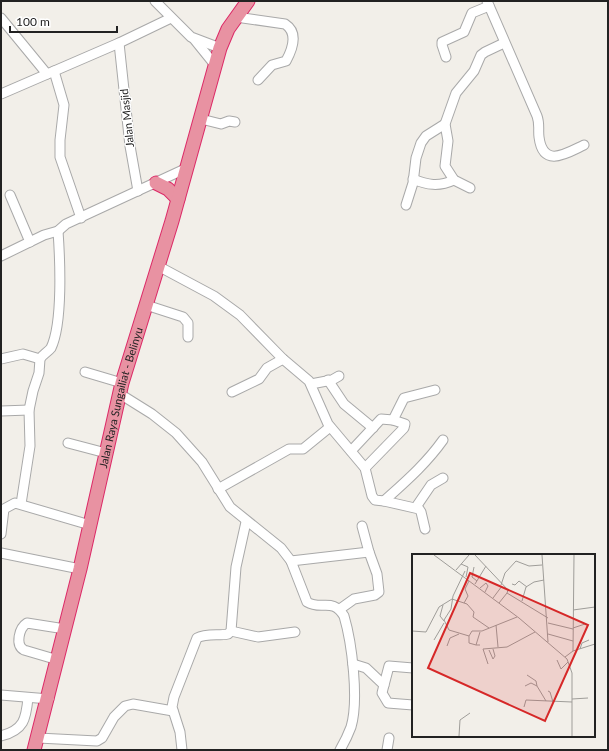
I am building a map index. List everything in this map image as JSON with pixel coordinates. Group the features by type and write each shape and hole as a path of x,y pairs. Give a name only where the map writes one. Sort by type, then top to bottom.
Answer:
{"highway":[{"name":"Jalan Raya Sungailiat - Belinyu","path":"36,744 49,699 121,388 178,199 220,48 236,17 248,1"},
{"path":"156,183 168,189 178,199"}],"street":[{"path":"155,1 194,39 215,65"},
{"path":"446,57 442,42 464,32 470,15 488,3 504,43 537,116 540,126 539,140 546,153 556,157 584,145"},
{"path":"236,17 285,24 288,26 294,39 293,48 286,61 272,65 258,80"},
{"path":"1,18 51,72 64,105 60,140 60,157 81,218"},
{"path":"1,94 119,44 171,18"},
{"path":"194,39 220,48"},
{"path":"470,188 454,180 445,166 448,141 445,124 453,99 474,71 481,55 504,43"},
{"name":"Jalan Masjid","path":"119,44 130,146 138,191"},
{"path":"201,119 221,124 229,121 235,122"},
{"path":"406,205 414,179 416,158 423,139 445,124"},
{"path":"2,255 58,231 81,218 187,168"},
{"path":"414,179 429,185 445,184 454,180"},
{"path":"10,195 30,242"},
{"path":"21,504 30,446 29,410 32,390 39,373 40,359 51,346 56,324 60,293 58,231"},
{"path":"158,266 204,290 240,315 283,359 311,384 330,427 365,468 373,499 416,507 421,512 425,529"},
{"path":"146,305 183,317 188,323 188,337"},
{"path":"1,359 22,354 40,359"},
{"path":"232,392 255,382 267,368 283,359"},
{"path":"85,372 121,388 180,437 202,462 226,502 246,522 275,542 290,561 307,602 316,605 332,605 340,609 345,620 352,664 353,714 351,727 340,750"},
{"path":"311,384 339,376"},
{"path":"328,380 344,404 372,428"},
{"path":"393,420 404,398 435,390"},
{"path":"1,411 29,410"},
{"path":"351,451 381,419 403,422 405,426 365,468"},
{"path":"218,489 290,449 300,451 330,427"},
{"path":"384,501 426,463 443,440"},
{"path":"68,443 106,453"},
{"path":"416,507 431,485 443,478"},
{"path":"1,534 4,509 12,504 21,504 90,525"},
{"path":"182,750 180,732 173,711 174,697 197,638 203,636 222,636 231,631 236,566 246,522"},
{"path":"340,609 354,599 375,595 379,592 377,574 362,526"},
{"path":"290,561 369,552"},
{"path":"1,553 80,569"},
{"path":"58,660 24,650 20,647 18,642 23,626 27,623 65,629"},
{"path":"231,631 258,637 294,632"},
{"path":"352,664 366,668 384,686"},
{"path":"412,668 389,666 382,693 388,703 412,705"},
{"path":"1,695 49,699"},
{"path":"1,736 11,733 23,723 28,698"},
{"path":"36,744 97,741 102,738 114,717 125,706 133,704 173,711"},
{"path":"387,750 389,738"}]}
